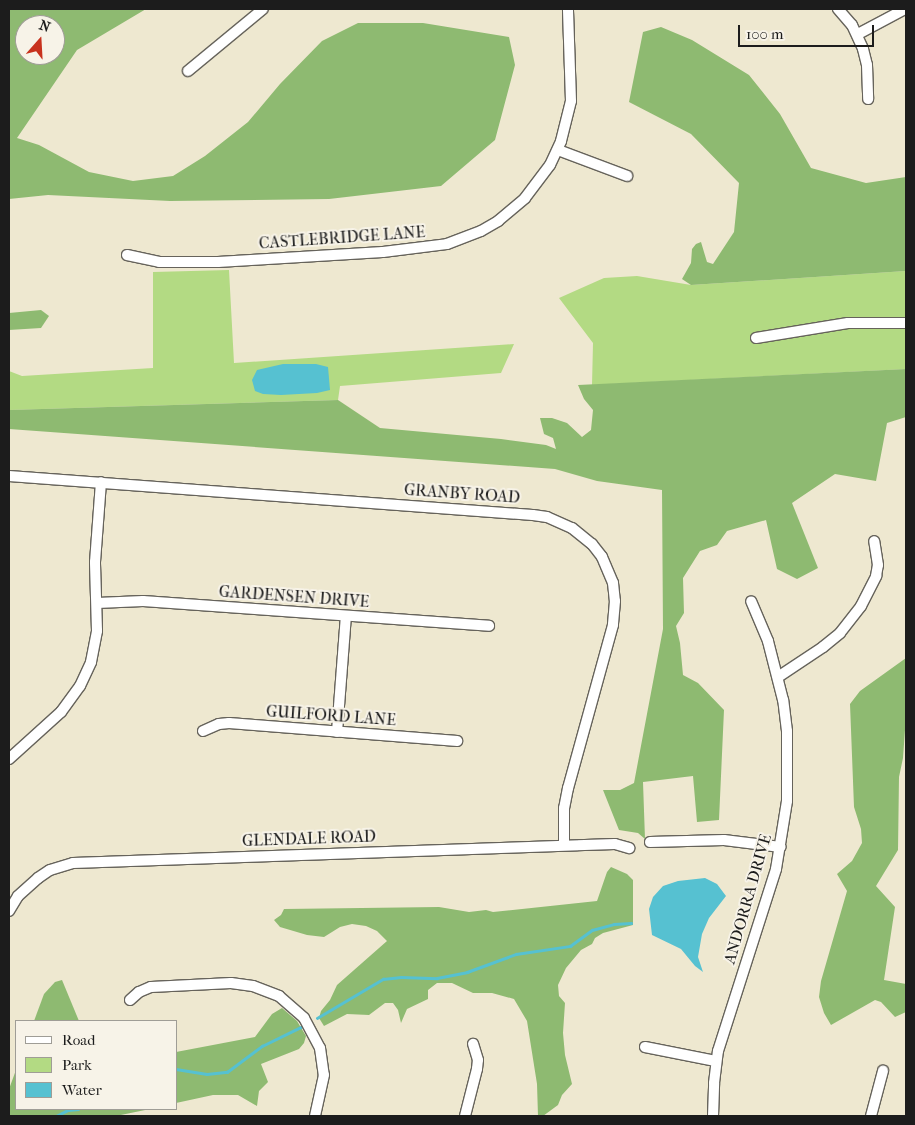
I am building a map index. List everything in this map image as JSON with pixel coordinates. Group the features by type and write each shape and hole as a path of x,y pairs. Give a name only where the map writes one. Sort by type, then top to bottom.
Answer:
{"street":[{"path":"188,71 263,9"},
{"name":"CASTLEBRIDGE LANE","path":"127,255 159,262 218,262 384,252 447,244 481,231 513,209 537,184 558,150 568,120 571,101 568,9"},
{"path":"838,9 858,34 867,65 868,99"},
{"path":"858,34 905,9"},
{"path":"558,150 627,176"},
{"path":"756,338 848,323 906,323"},
{"name":"GRANBY ROAD","path":"9,476 534,515 560,522 585,537 602,557 608,568 615,592 615,611 568,788 564,808 564,845"},
{"path":"9,759 49,725 80,686 91,662 95,647 97,604 95,562 101,482"},
{"path":"778,676 823,647 856,613 876,576 878,565 874,541"},
{"name":"GARDENSEN DRIVE","path":"97,604 143,601 489,626"},
{"name":"ANDORRA DRIVE","path":"713,1116 716,1061 721,1040 773,879 787,801 788,771 785,712 778,676 768,641 751,601"},
{"path":"338,732 346,616"},
{"name":"GUILFORD LANE","path":"204,731 219,724 229,723 458,741"},
{"path":"650,842 732,840 780,848"},
{"name":"GLENDALE ROAD","path":"9,911 18,896 38,878 50,870 73,863 564,845 615,844 628,848"},
{"path":"130,1000 138,992 151,987 231,983 253,986 279,996 304,1018 320,1048 324,1075 315,1116"},
{"path":"465,1116 478,1069 478,1060 473,1044"},
{"path":"645,1047 716,1061"},
{"path":"871,1116 883,1071"}],"green space":[{"path":"9,9 146,9 77,50 17,138 39,145 89,172 133,181 173,176 205,156 248,122 280,84 322,41 358,23 423,23 509,37 515,65 495,140 441,186 329,199 170,201 48,195 9,199"},
{"path":"661,27 692,40 749,75 780,114 811,168 866,183 906,177 906,271 691,285 682,279 691,263 692,249 696,244 701,242 707,262 713,264 734,232 739,183 691,134 629,102 643,32"},
{"path":"229,270 234,363 514,344 501,373 340,386 338,400 9,410 9,371 22,376 153,368 153,272"},
{"path":"906,271 906,369 592,385 593,343 559,298 604,278 637,276 691,285"},
{"path":"41,310 49,316 41,328 9,330 9,313"},
{"path":"906,369 906,417 887,423 876,481 835,474 792,503 818,568 797,579 777,569 766,520 727,531 717,545 700,551 683,578 684,613 676,626 680,643 683,675 698,683 724,710 719,820 697,822 693,776 643,782 645,839 638,833 619,830 603,790 620,790 634,783 663,629 662,490 597,481 555,469 9,429 9,410 338,400 380,428 501,439 546,445 556,449 553,438 544,434 540,418 552,418 567,423 582,437 591,430 593,410 584,399 578,385"},
{"path":"906,658 906,716 903,758 899,777 898,850 876,886 895,907 884,980 906,984 906,1012 895,1017 881,1002 875,1000 831,1025 824,1013 819,997 821,981 847,891 837,874 852,861 862,843 861,829 854,807 850,704 860,691"},
{"path":"611,867 627,874 633,880 633,925 603,933 595,938 592,944 581,950 566,968 558,985 559,996 565,1003 563,1033 565,1055 572,1084 562,1095 558,1105 543,1116 538,1116 537,1084 527,1021 514,999 492,993 473,993 452,983 437,983 428,990 428,999 407,1009 401,1023 398,1010 393,1003 385,1003 369,1015 347,1014 324,1026 319,1018 321,1011 330,1000 337,985 387,941 377,931 366,926 352,924 340,927 324,937 307,935 280,927 274,920 281,915 284,909 439,907 469,912 486,910 493,912 597,901 607,872"},
{"path":"62,980 79,1020 34,1020 44,994 55,982"},
{"path":"282,1008 297,1021 306,1036 304,1043 299,1049 261,1064 268,1082 259,1091 257,1106 238,1095 213,1095 178,1103 178,1052 255,1037 272,1014"},
{"path":"15,1073 15,1110 145,1110 116,1116 9,1116 9,1089"}],"water":[{"path":"283,364 316,364 328,367 330,390 317,393 281,395 263,394 255,391 252,380 257,370"},
{"path":"705,878 717,884 726,896 709,918 702,934 698,957 703,972 695,966 681,949 652,935 649,909 653,897 663,886 678,881"}],"waterway":[{"path":"317,1018 383,979 401,977 437,978 467,972 516,954 570,946 592,930 614,924 631,923"},
{"path":"178,1069 207,1074 227,1072 262,1046 301,1027"},
{"path":"56,1116 68,1110"}]}
